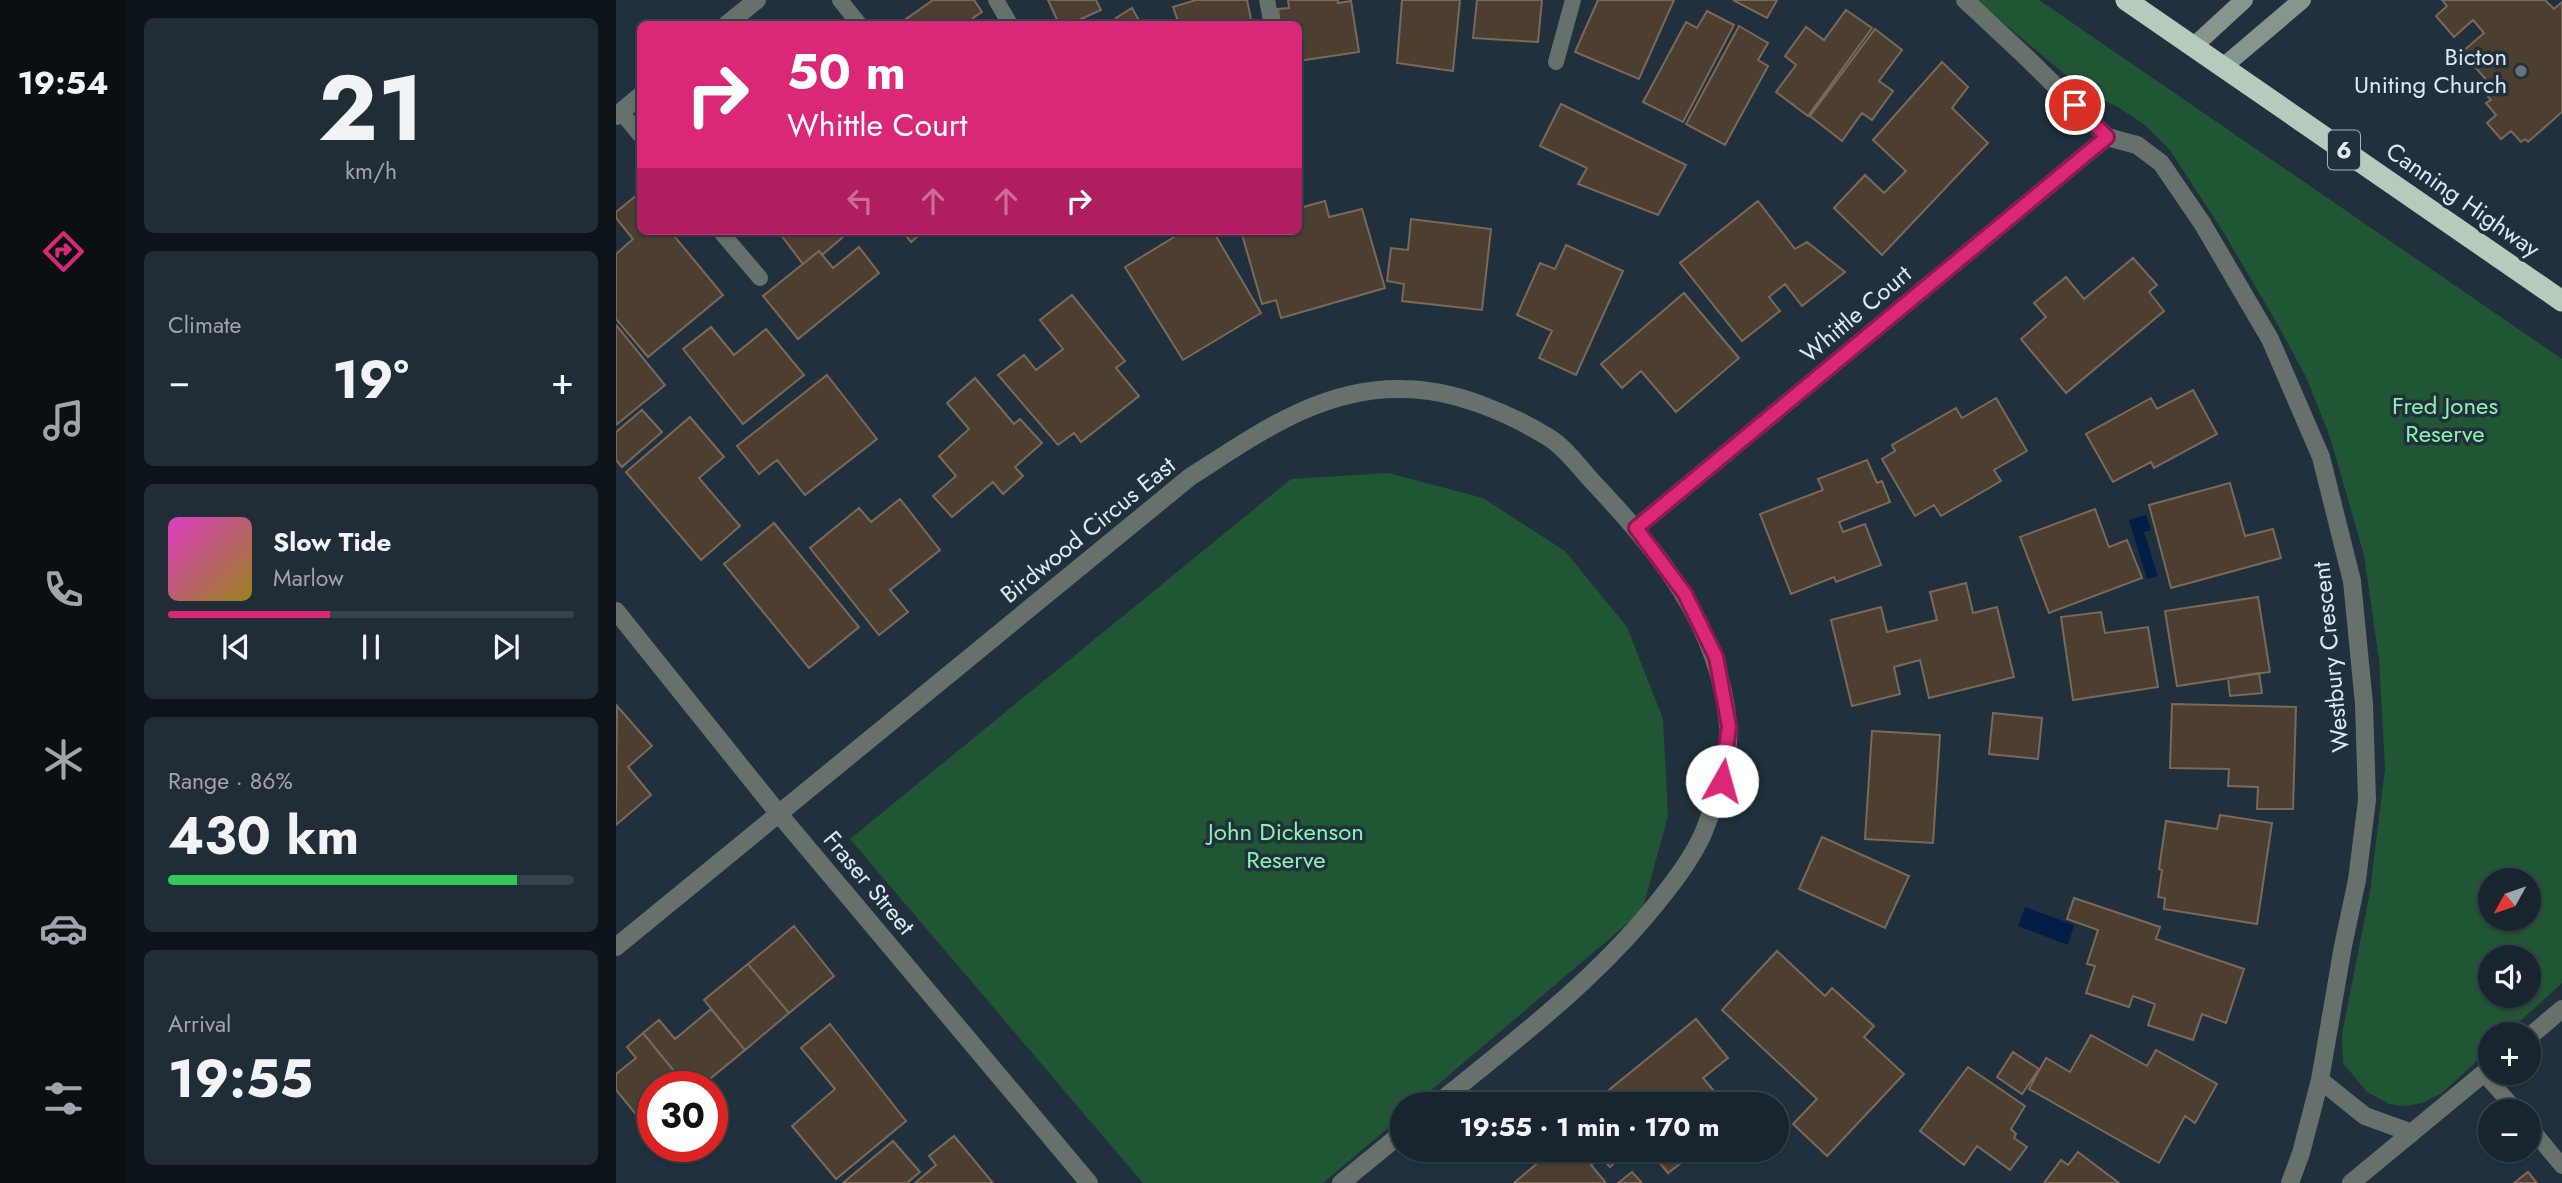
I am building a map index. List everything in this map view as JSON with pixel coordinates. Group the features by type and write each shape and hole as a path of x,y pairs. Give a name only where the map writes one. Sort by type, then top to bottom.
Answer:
{"highway":[{"name":"Canning Highway","path":"2126,0 2562,301"}],"main road":[{"path":"2193,46 2244,0"},
{"path":"2223,67 2302,0"}],"street":[{"path":"731,21 757,0"},
{"path":"1965,0 2107,137"},
{"path":"618,114 637,98"},
{"name":"Whittle Court","path":"1636,528 2107,137"},
{"name":"Westbury Crescent","path":"2107,137 2137,145 2161,163 2202,223 2270,339 2321,457 2352,581 2364,704 2367,800 2357,880 2320,1080 2301,1153 2290,1183"},
{"name":"Birdwood Circus East","path":"616,947 1190,477 1285,417 1344,395 1404,388 1473,400 1551,439 1636,528 1685,594 1716,657 1729,726 1722,781 1705,830 1680,873 1643,921 1603,965 1451,1092"},
{"name":"Fraser Street","path":"616,611 779,814 1089,1183"},
{"path":"2541,1027 2562,1009"},
{"path":"2351,1183 2478,1078"},
{"path":"2320,1080 2365,1116 2412,1133"},
{"path":"1341,1183 1390,1143"}],"lane":[{"path":"840,0 857,21"},
{"path":"996,0 1008,21"},
{"path":"1267,0 1271,20"},
{"path":"1556,62 1573,0"},
{"path":"618,114 637,132"},
{"path":"723,235 760,278"},
{"path":"2541,1141 2562,1166"}],"green space":[{"name":"Fred Jones Reserve","path":"1976,0 2039,0 2562,359 2562,983 2541,1002 2541,945 2478,945 2478,1008 2535,1008 2519,1022 2478,1022 2478,1060 2442,1093 2422,1103 2405,1106 2389,1104 2367,1092 2343,1063 2342,1034 2370,892 2385,769 2379,660 2364,555 2330,437 2306,377 2279,327 2224,233 2169,149 2145,125 2118,107 2093,96"},
{"name":"John Dickenson Reserve","path":"1388,473 1483,498 1565,551 1627,627 1663,719 1668,816 1642,911 1429,1092 1390,1092 1390,1126 1323,1183 1143,1183 850,839 1291,479"}],"water":[{"path":"2146,515 2151,530 2144,532 2158,576 2147,579 2129,520"},
{"path":"2025,907 2074,925 2068,945 2018,926"}],"building":[{"path":"933,0 974,0 982,12 973,18 975,21 906,19"},
{"path":"1048,0 1096,0 1101,10 1077,21 1058,21"},
{"path":"1196,0 1247,0 1251,21 1178,21 1173,7"},
{"path":"1288,0 1338,0 1338,3 1351,1 1359,52 1302,60 1302,21 1280,21 1278,9 1289,8"},
{"path":"1402,0 1460,0 1453,71 1397,63"},
{"path":"1477,0 1542,0 1538,42 1473,38"},
{"path":"1598,0 1674,0 1639,79 1575,52"},
{"path":"1733,0 1777,0 1767,18"},
{"name":"Bicton Uniting Church","path":"2442,0 2545,0 2554,9 2562,2 2562,112 2528,142 2525,139 2521,142 2511,131 2501,139 2487,123 2496,115 2486,103 2491,100 2488,97 2496,91 2462,52 2484,33 2473,20 2454,37 2436,16 2447,6"},
{"path":"1132,8 1139,21 1118,21 1116,18"},
{"path":"1846,10 1872,28 1808,116 1776,92 1796,65 1785,56 1806,27 1824,40"},
{"path":"1707,11 1734,25 1683,122 1643,102 1686,22 1697,28"},
{"path":"1739,26 1768,43 1758,60 1768,66 1725,145 1686,124"},
{"path":"1875,29 1902,50 1879,81 1893,91 1872,120 1862,113 1842,141 1810,116"},
{"path":"1942,62 1968,87 1952,108 1988,143 1882,255 1834,208 1865,175 1884,193 1906,171 1873,140"},
{"path":"1561,104 1686,165 1658,215 1578,184 1587,168 1540,146"},
{"path":"637,195 637,235 673,235 723,295 648,357 616,319 616,254 633,239 616,218 616,212"},
{"path":"1325,201 1329,217 1362,209 1385,288 1281,318 1276,300 1262,304 1242,235 1302,235 1302,204 1303,207"},
{"path":"1758,201 1795,249 1807,242 1845,272 1802,306 1785,284 1769,297 1780,311 1742,341 1680,263"},
{"path":"1411,219 1491,229 1482,310 1402,301 1404,284 1387,281 1391,248 1408,250"},
{"path":"781,235 845,235 822,255 819,251 803,264"},
{"path":"905,235 919,235 911,242"},
{"path":"1177,235 1215,235 1261,313 1183,360 1125,267"},
{"path":"1566,245 1623,271 1576,375 1539,358 1552,331 1517,315 1540,263 1555,269"},
{"path":"859,247 879,273 798,339 763,296 819,251 833,268"},
{"path":"2133,258 2157,285 2149,292 2164,311 2066,393 2021,339 2046,317 2034,303 2066,277 2084,299"},
{"path":"1684,293 1739,358 1676,412 1641,371 1622,388 1601,364"},
{"path":"1072,295 1125,361 1116,368 1139,396 1081,442 1074,433 1058,445 998,375 1024,355 1036,370 1063,349 1040,320"},
{"path":"616,325 665,385 616,425"},
{"path":"711,327 734,355 766,329 804,375 743,424 683,349"},
{"path":"827,375 877,439 805,495 777,460 759,474 737,446"},
{"path":"975,378 1014,424 1020,419 1042,443 1015,467 1023,476 1003,494 993,482 952,517 933,496 956,476 939,456 969,429 947,403"},
{"path":"2193,390 2217,434 2154,468 2151,462 2113,482 2086,434 2151,398 2157,409"},
{"path":"1996,398 2027,451 1994,470 2001,481 1941,516 1934,505 1915,516 1882,459 1895,451 1892,445 1956,408 1962,418"},
{"path":"642,410 662,432 622,467 616,460 616,432"},
{"path":"690,417 724,457 699,478 740,526 701,560 626,472"},
{"path":"1867,460 1877,483 1882,481 1890,502 1839,522 1843,532 1865,524 1881,565 1836,582 1834,577 1791,594 1760,514 1823,490 1818,479"},
{"path":"2230,483 2245,536 2273,529 2281,558 2171,588 2149,505"},
{"path":"900,499 940,550 890,590 908,612 879,635 810,548 859,508 871,522"},
{"path":"2095,509 2109,547 2127,540 2142,578 2049,613 2020,537"},
{"path":"774,523 859,627 809,668 724,564"},
{"path":"1966,583 1973,613 1997,607 2014,677 1929,698 1920,660 1894,667 1900,694 1852,706 1831,620 1881,607 1887,632 1937,620 1930,592"},
{"path":"2258,597 2270,672 2177,686 2165,611"},
{"path":"2101,612 2105,633 2148,627 2158,687 2073,700 2061,617"},
{"path":"2259,673 2262,693 2230,696 2228,678"},
{"path":"2172,704 2296,707 2293,809 2257,809 2258,787 2228,786 2229,769 2170,768"},
{"path":"617,706 652,746 628,767 651,795 616,825"},
{"path":"1993,713 2042,718 2038,759 1989,754"},
{"path":"1872,731 1940,735 1933,843 1865,839"},
{"path":"2220,815 2272,823 2257,924 2164,909 2165,898 2158,897 2166,821 2217,829"},
{"path":"1822,837 1909,876 1885,928 1799,889"},
{"path":"2074,898 2160,927 2156,939 2244,969 2226,1023 2202,1014 2193,1040 2148,1025 2155,1004 2133,996 2129,1007 2086,993 2095,966 2087,964 2098,930 2067,919"},
{"path":"794,926 834,976 789,1013 748,964"},
{"path":"1777,951 1825,996 1832,988 1874,1026 1864,1037 1904,1074 1827,1156 1793,1124 1817,1099 1722,1010"},
{"path":"748,964 789,1013 745,1050 704,1000"},
{"path":"711,1009 745,1050 719,1071 674,1071 643,1033 659,1020 675,1039"},
{"path":"1696,1019 1728,1058 1703,1078 1715,1092 1606,1092"},
{"path":"830,1024 906,1121 836,1179 792,1126 835,1089 801,1048"},
{"path":"643,1033 674,1071 637,1071 637,1116 616,1090 616,1074 636,1058 627,1047"},
{"path":"2091,1035 2147,1066 2156,1050 2217,1084 2195,1123 2185,1116 2159,1163 2029,1089 2046,1058 2070,1072"},
{"path":"2013,1052 2039,1069 2022,1094 1997,1077"},
{"path":"1968,1067 2025,1106 2011,1129 2016,1134 2014,1138 2027,1147 2010,1170 1977,1146 1964,1165 1920,1131"},
{"path":"954,1136 993,1183 915,1183 936,1165 929,1156"},
{"path":"893,1141 920,1172 907,1183 843,1183"},
{"path":"2078,1152 2119,1183 2044,1183 2061,1160 2068,1165"},
{"path":"1539,1162 1595,1162 1591,1165 1606,1183 1514,1183"},
{"path":"1659,1162 1682,1162 1668,1173"},
{"path":"1632,1172 1642,1183 1618,1183"},
{"path":"2528,1172 2537,1183 2514,1183"}],"place":[{"name":"Bicton Uniting Church","path":"2521,71"}],"route":[{"path":"1722,781 1729,726 1716,657 1685,594 1636,528 2107,137 2075,105"}]}
